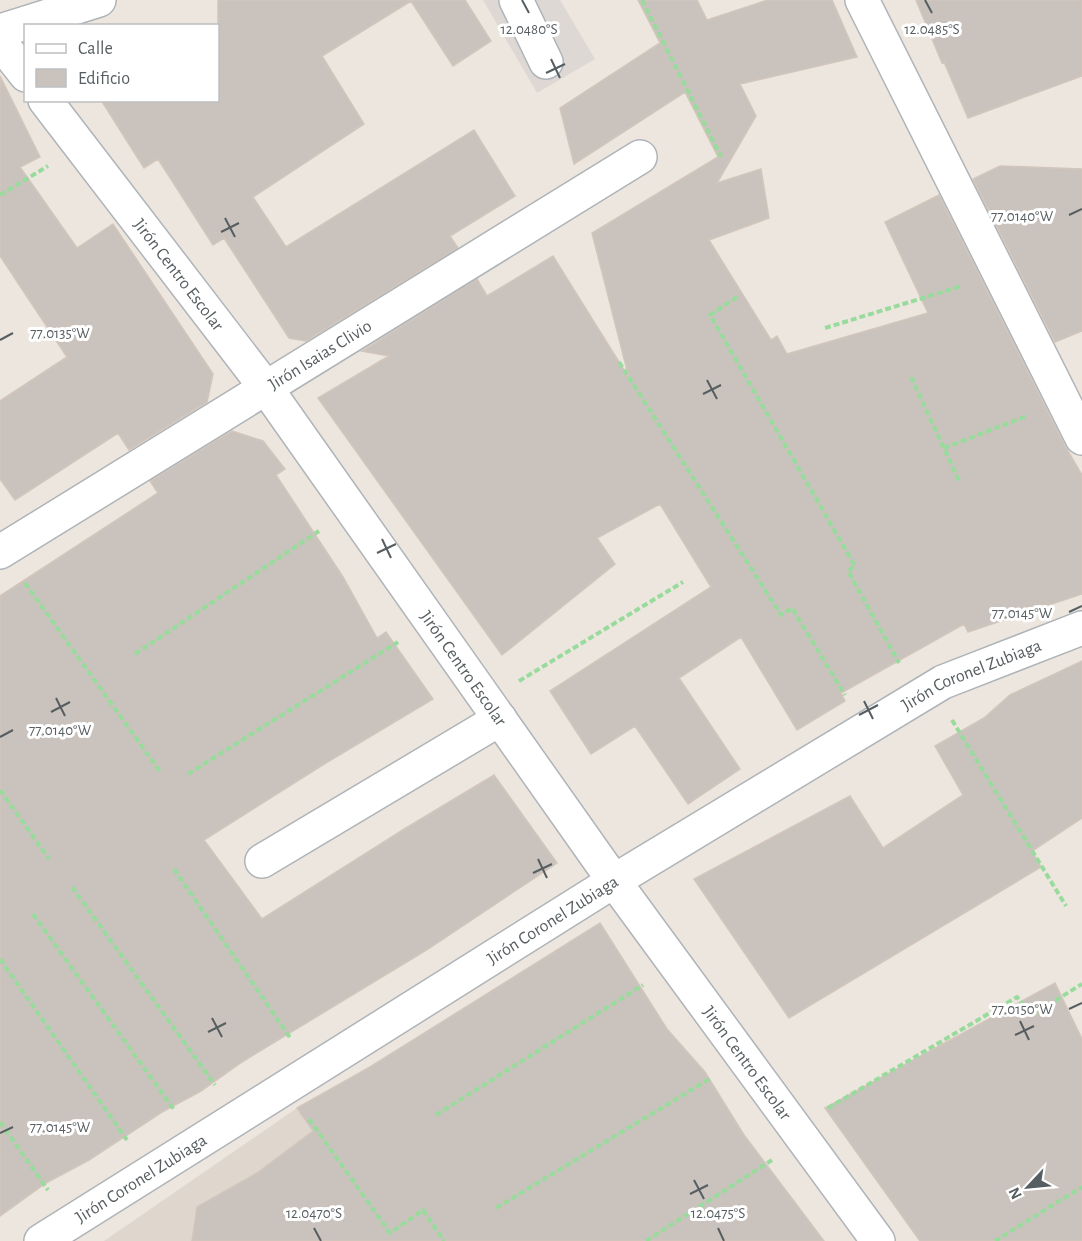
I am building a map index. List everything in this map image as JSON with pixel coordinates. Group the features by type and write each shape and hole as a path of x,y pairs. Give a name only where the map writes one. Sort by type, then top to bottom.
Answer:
{"street":[{"path":"0,31 99,0"},
{"path":"516,0 546,62"},
{"path":"862,0 1082,438"},
{"path":"0,42 24,72"},
{"name":"Jirón Centro Escolar","path":"47,102 266,388 614,881 878,1241"},
{"name":"Jirón Isaias Clivio","path":"1,551 640,157"},
{"name":"Jirón Coronel Zubiaga","path":"41,1241 614,881 943,682 1082,628"},
{"path":"262,861 493,710"}],"path":[{"path":"642,0 721,157"},
{"path":"0,195 80,146"},
{"path":"825,328 999,274"},
{"path":"737,297 710,315 855,566 848,571 1066,906"},
{"path":"619,362 781,615 792,608 866,729"},
{"path":"911,377 960,483"},
{"path":"944,448 1064,402"},
{"path":"135,654 352,509"},
{"path":"1,551 161,773"},
{"path":"493,710 683,582"},
{"path":"188,774 431,621"},
{"path":"0,790 49,859"},
{"path":"174,869 390,1233 423,1210 444,1241"},
{"path":"72,887 238,1117"},
{"path":"33,914 198,1142"},
{"path":"0,959 150,1173"},
{"path":"436,1115 675,964"},
{"path":"646,1241 799,1133 1017,997 1032,1015 1082,984"},
{"path":"496,1208 744,1059"},
{"path":"0,1122 70,1223"},
{"path":"996,1241 1082,1187"}],"shaded area":[{"path":"483,0 560,0 595,59 537,93"},
{"path":"297,1108 390,1241 104,1241"}],"building":[{"path":"218,0 465,0 491,41 453,66 411,1 322,56 364,124 253,197 286,247 474,130 515,196 450,236 458,248 306,341 289,338 224,238 213,245 158,159 144,168 102,102 219,102"},
{"path":"638,0 697,0 707,20 768,0 832,0 857,57 740,84 756,116 717,183 761,169 769,218 709,240 771,340 777,336 787,354 928,313 885,222 939,195 1065,446 1082,475 1082,594 968,632 964,624 841,693 845,701 797,730 741,637 679,678 740,769 688,804 635,726 591,754 550,691 711,587 660,504 597,538 615,564 502,655 318,398 389,356 362,351 477,279 487,296 553,256 629,378 592,233 718,157 685,92 574,164 560,108 660,43"},
{"path":"916,0 1082,0 1082,76 968,118"},
{"path":"0,76 40,157 20,167 77,248 113,224 213,374 207,402 129,450 118,433 15,500 0,479 0,401 67,357 0,256"},
{"path":"1000,166 1082,169 1082,331 1055,342 973,179"},
{"path":"232,431 263,441 285,469 276,475 343,577 377,638 386,632 433,699 204,840 262,919 494,775 557,863 428,949 242,1062 201,1091 162,1112 89,1160 46,1183 0,1216 0,596 158,493 150,481"},
{"path":"1082,661 1082,818 1032,851 1041,867 789,1018 694,879 850,796 883,848 963,795 935,746 984,718 1010,695"},
{"path":"600,923 667,1029 705,1072 744,1135 824,1241 192,1241 197,1207 257,1173 313,1131 297,1108 370,1067"},
{"path":"1055,983 1082,1039 1082,1241 920,1241 825,1108"}]}
